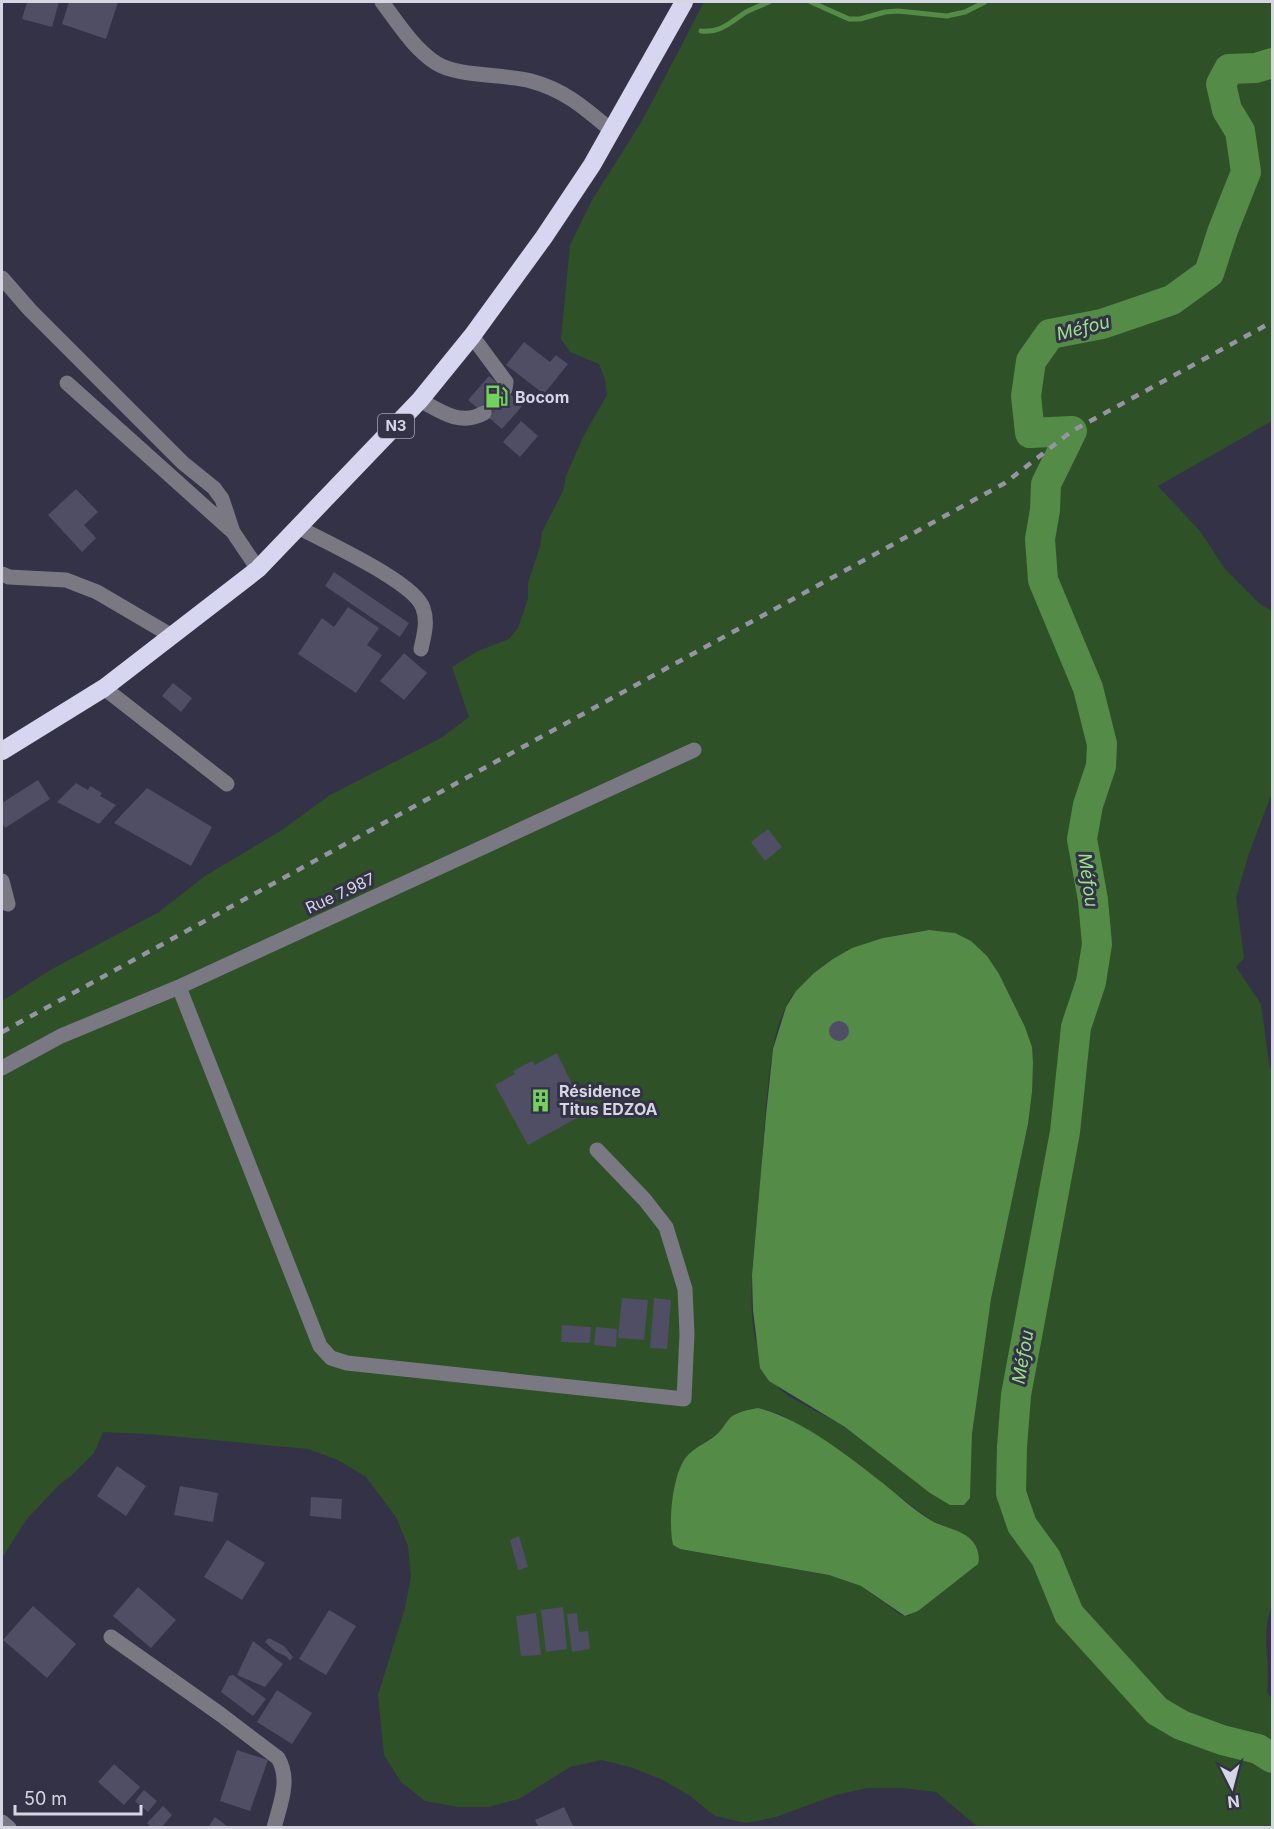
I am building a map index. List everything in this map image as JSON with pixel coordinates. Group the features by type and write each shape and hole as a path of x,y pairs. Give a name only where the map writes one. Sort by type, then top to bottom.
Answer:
{"highway":[{"name":"N3","path":"2,751 104,688 258,569 420,400 472,336 544,237 612,130 684,2"}],"street":[{"path":"382,2 418,48 438,65 531,81 568,95 612,130"},
{"path":"2,278 30,310 175,454 214,488 222,499 233,532"},
{"path":"472,336 506,382 505,389"},
{"path":"67,383 233,532 258,569"},
{"path":"420,400 460,419 473,419 484,413"},
{"path":"298,527 391,577 412,591 423,605 426,621 421,649"},
{"path":"2,574 9,577 66,580 97,592 171,636"},
{"path":"104,688 227,784"},
{"name":"Rue 7.987","path":"2,1068 61,1036 179,987 694,750"},
{"path":"2,881 8,904"},
{"path":"179,987 320,1346 331,1358 347,1363 684,1399 687,1334 685,1289 666,1227 645,1200 597,1150"},
{"path":"111,1638 220,1714 278,1758 283,1768 285,1785 274,1827"},
{"path":"2,1822 9,1827"}],"shaded area":[{"path":"704,2 1272,2 1272,421 1158,486 1200,531 1225,569 1260,604 1272,611 1272,793 1249,853 1236,898 1244,958 1236,967 1261,1004 1272,1072 1272,1606 1266,1638 1267,1692 1272,1698 1272,1827 978,1827 936,1792 902,1788 867,1788 836,1795 776,1817 746,1823 715,1816 690,1796 663,1780 633,1768 602,1760 570,1767 519,1799 488,1807 458,1807 425,1801 401,1782 384,1755 378,1695 405,1608 411,1577 408,1546 396,1517 366,1477 338,1460 308,1449 149,1434 103,1432 94,1453 26,1520 2,1558 2,1001 52,969 159,912 205,876 282,830 330,795 441,738 469,717 452,667 478,651 509,639 518,628 528,599 528,583 540,547 542,532 563,491 566,476 584,435 607,395 605,379 599,364 570,352 561,339 570,245 592,200 642,121","holes":["929,930 1032,1047 1032,1092 1028,1124 991,1299 972,1434 970,1498 950,1505 845,1427 779,1388 755,1339 751,1302 768,1084 774,1042 784,1011 791,997 810,977 840,956 874,942","758,1408 777,1413 795,1422 840,1452 932,1521 967,1536 909,1616 901,1615 861,1586 829,1575 680,1549 673,1545 671,1525 690,1453 716,1435 731,1418 750,1409"]},
{"path":"929,930 955,933 971,941 987,956 999,974 1025,1027 1032,1047 1033,1063 1028,1124 991,1299 972,1434 970,1498 964,1505 950,1505 930,1493 845,1427 769,1381 760,1368 753,1310 752,1275 773,1049 786,1007 796,991 814,973 852,948 883,938"},
{"path":"758,1408 808,1429 856,1462 926,1517 965,1535 976,1547 979,1556 978,1564 918,1611 905,1616 861,1586 829,1575 680,1549 673,1545 671,1511 675,1484 683,1462 692,1451 718,1433 731,1417"}],"building":[{"path":"27,2 59,2 52,27 22,19"},
{"path":"69,2 118,2 106,39 62,24"},
{"path":"524,342 550,362 556,355 568,364 544,394 506,365"},
{"path":"489,376 523,405 502,429 468,400"},
{"path":"521,421 538,436 520,457 503,442"},
{"path":"76,489 98,512 84,525 96,538 82,552 48,515"},
{"path":"334,572 409,623 400,637 325,586"},
{"path":"348,607 379,628 367,645 382,655 356,693 298,654 322,618 334,627"},
{"path":"404,653 427,673 404,700 380,681"},
{"path":"173,683 192,698 181,712 162,696"},
{"path":"38,780 50,799 5,828 2,822 2,803"},
{"path":"76,783 88,790 90,786 102,793 100,796 116,805 99,824 57,802"},
{"path":"147,788 212,827 191,866 114,823"},
{"path":"768,829 782,847 765,861 751,842"},
{"path":"839,1021 846,1024 849,1031 846,1038 839,1041 832,1038 829,1031 832,1024"},
{"name":"Résidence Titus EDZOA","path":"557,1053 586,1113 528,1145 495,1085 515,1074 513,1071 532,1061 535,1065"},
{"path":"622,1298 648,1300 644,1340 618,1338"},
{"path":"654,1298 671,1300 667,1349 650,1348"},
{"path":"562,1325 591,1327 590,1343 561,1342"},
{"path":"596,1327 617,1329 616,1347 594,1345"},
{"path":"117,1466 146,1486 126,1516 97,1496"},
{"path":"180,1486 218,1493 213,1522 174,1515"},
{"path":"311,1497 342,1499 341,1519 310,1516"},
{"path":"519,1536 528,1567 518,1570 510,1540"},
{"path":"227,1540 265,1563 242,1600 204,1577"},
{"path":"138,1587 176,1620 151,1648 113,1616"},
{"path":"33,1606 76,1644 47,1678 3,1640"},
{"path":"563,1607 567,1649 546,1652 541,1610"},
{"path":"329,1610 356,1626 326,1675 299,1659"},
{"path":"536,1613 541,1655 521,1656 516,1616"},
{"path":"577,1613 579,1632 588,1631 590,1649 572,1652 567,1614"},
{"path":"269,1638 284,1646 293,1657 290,1661 265,1642"},
{"path":"253,1641 283,1664 265,1687 237,1675"},
{"path":"233,1675 266,1699 253,1716 221,1692 229,1676"},
{"path":"277,1690 312,1713 292,1744 257,1722"},
{"path":"237,1750 268,1760 250,1811 220,1801"},
{"path":"114,1764 140,1787 124,1805 98,1782"},
{"path":"144,1790 157,1801 148,1812 135,1801"},
{"path":"163,1806 172,1815 161,1828 152,1828 147,1823"},
{"path":"564,1807 574,1828 539,1828 535,1820"},
{"path":"215,1817 227,1826 226,1828 209,1826"}],"waterway":[{"path":"701,31 720,29 746,12 769,2"},
{"path":"811,2 849,19 898,11 947,16 965,12 985,2"},
{"name":"Méfou","path":"1272,63 1256,68 1229,69 1221,84 1227,110 1240,131 1246,172 1209,273 1172,300 1102,324 1050,334 1031,361 1026,396 1030,433 1072,431 1046,484 1045,510 1040,539 1043,580 1088,688 1102,744 1101,766 1088,805 1082,839 1093,900 1097,944 1091,982 1076,1027 1065,1132 1016,1395 1011,1493 1022,1525 1046,1558 1069,1614 1157,1711 1181,1725 1222,1740 1258,1749 1272,1758"}],"tunnel":[{"path":"484,413 505,389"}],"railway":[{"path":"2,1032 1005,483 1072,431 1272,322"}],"place":[{"name":"Bocom","path":"497,397"},
{"name":"Résidence Titus EDZOA","path":"541,1100"}]}
